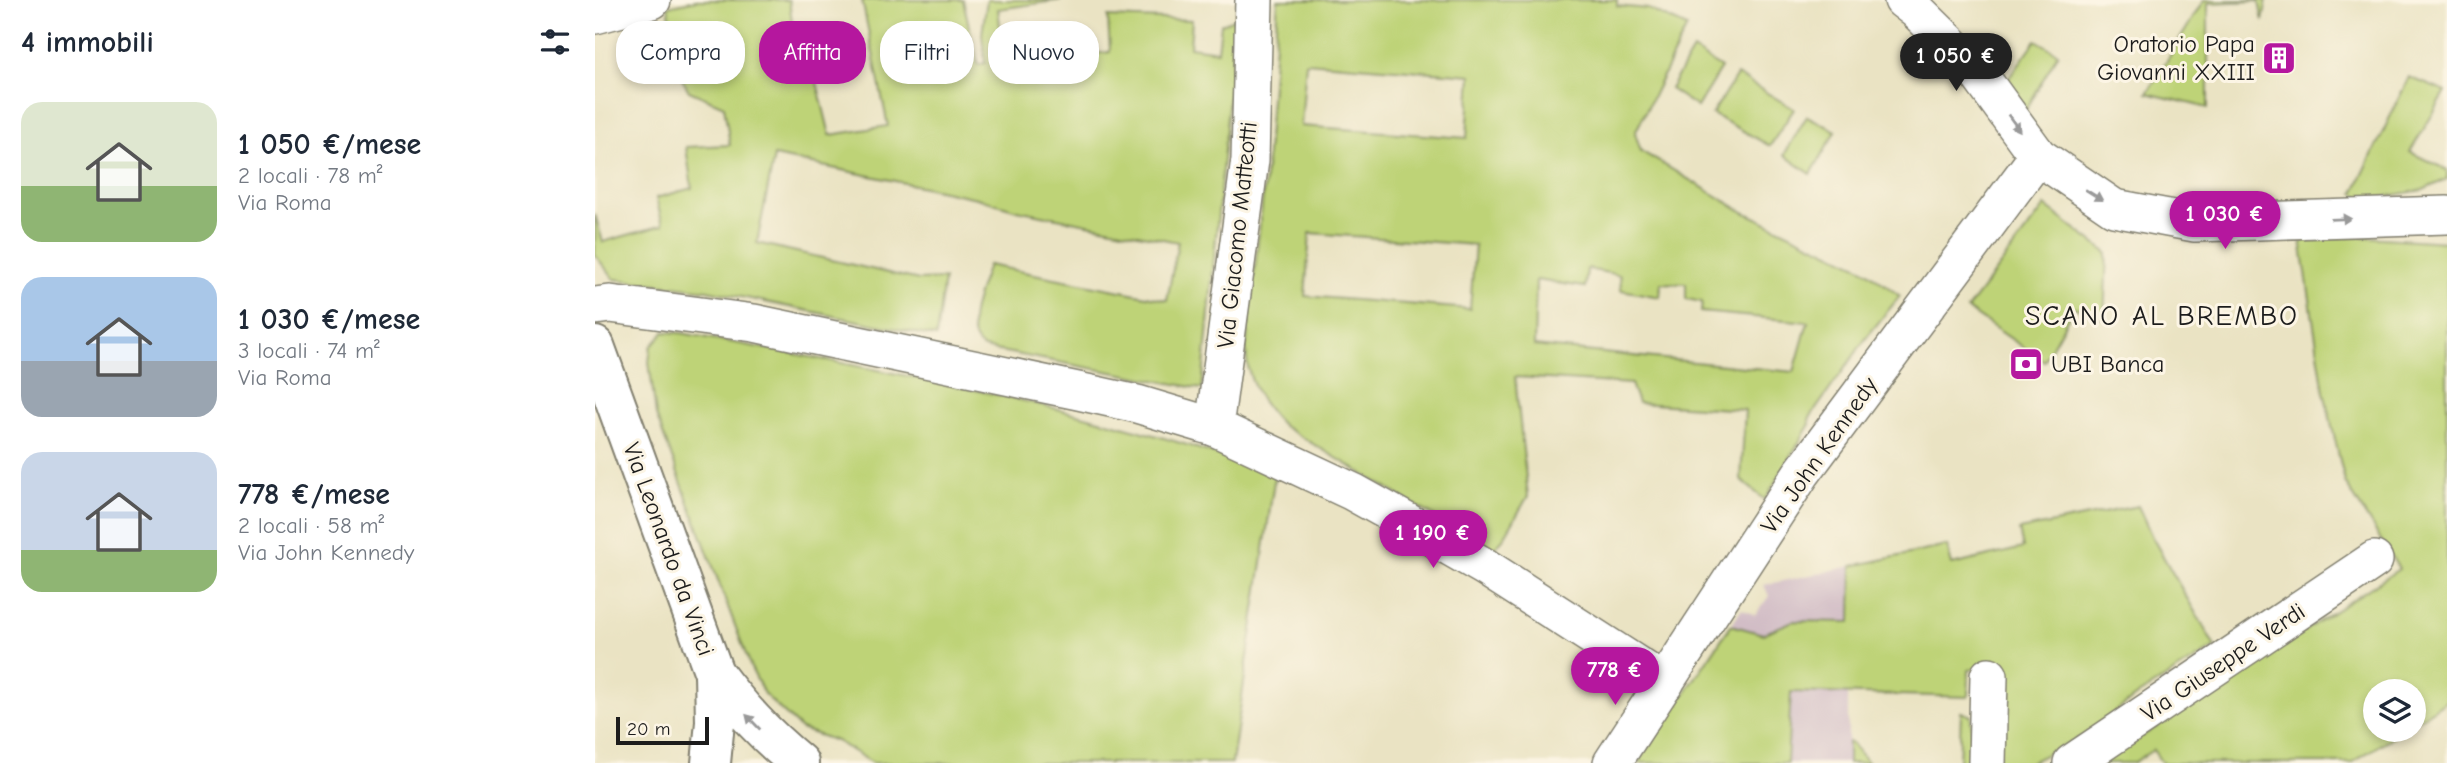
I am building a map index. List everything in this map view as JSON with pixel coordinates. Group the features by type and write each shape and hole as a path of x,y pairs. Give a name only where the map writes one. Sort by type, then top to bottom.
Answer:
{"street":[{"path":"595,15 652,0"},
{"name":"Via Giacomo Matteotti","path":"1214,426 1250,160 1254,0"},
{"path":"1903,0 1971,64 2038,156 2114,208 2195,223 2447,215"},
{"name":"Via John Kennedy","path":"1612,763 1801,474 2038,156"},
{"path":"595,306 610,304 754,323 1137,404 1214,426 1353,492 1485,567 1665,683"},
{"name":"Via Leonardo da Vinci","path":"595,346 714,673 746,715 799,763"},
{"name":"Via Giuseppe Verdi","path":"2072,763 2374,561"},
{"name":"Via Leonardo da Vinci","path":"711,763 716,722 714,673"},
{"path":"1987,763 1989,677"}],"shaded area":[{"path":"1852,566 1851,622 1793,621 1763,634 1731,625 1742,609 1755,615 1769,596 1764,585"},
{"path":"1791,692 1848,693 1848,763 1786,763"}],"green space":[{"path":"696,0 789,0 792,21 759,21 759,84 817,84 830,135 888,126 862,0 963,0 968,21 880,21 880,84 974,84 974,48 978,65 985,63 982,34 987,0 1062,0 998,9 1000,21 988,21 988,84 1099,84 1099,53 1110,52 1108,17 1192,20 1190,47 1218,51 1221,24 1236,18 1202,389 984,348 976,342 973,333 974,310 988,265 1167,300 1178,242 1017,210 977,198 774,156 757,243 919,280 944,279 936,337 707,290 614,279 595,255 595,214 603,242 663,225 656,198 692,188 686,147 730,145 724,106 689,91 685,84 745,84 745,21 670,21 668,6"},
{"path":"1278,0 1617,0 1617,6 1648,9 1687,27 1635,133 1641,151 1744,212 1864,269 1900,296 1869,334 1809,419 1810,424 1765,500 1741,480 1745,410 1638,403 1631,384 1515,377 1528,496 1503,539 1492,551 1283,426 1256,391 1249,371 1246,348 1266,169","holes":["1306,62 1471,75 1467,138 1301,126","1310,233 1475,245 1470,309 1305,296","1587,269 1620,275 1621,290 1660,297 1661,283 1686,284 1686,299 1702,302 1701,312 1808,322 1794,372 1534,346 1536,280 1585,287"]},
{"path":"2204,0 2267,0 2263,21 2259,1 2208,3 2208,108 2147,93"},
{"path":"2036,40 2058,53 2023,115 2003,86"},
{"path":"1693,50 1721,68 1697,107 1670,89"},
{"path":"1737,75 1794,109 1770,146 1712,114"},
{"path":"2409,77 2446,92 2410,152 2447,170 2447,179 2423,190 2365,200 2354,193"},
{"path":"1807,116 1836,131 1811,174 1784,155"},
{"path":"2045,206 2107,253 2104,319 2074,307 2044,361 1967,309"},
{"path":"2300,233 2447,242 2447,701 2426,715 2426,679 2363,679 2363,742 2384,742 2351,763 2162,763 2153,750 2133,763 2101,763 2399,569 2345,482 2324,392"},
{"path":"664,332 681,333 981,391 1130,428 1275,475 1232,763 873,763 836,741 801,729 764,694 751,668 656,415 649,362 651,347"},
{"path":"2138,506 2152,537 2215,647 2138,695 2081,737 2029,763 1998,763 2003,665 1969,670 1968,697 1791,692 1787,763 1638,763 1731,625 1763,634 1793,621 1851,622 1852,566 1947,546 1952,565 2023,548 2019,530"},
{"path":"1961,712 1971,716 1973,763 1959,763"},
{"path":"1848,742 1851,742 1868,763 1848,763"}],"place":[{"name":"Oratorio Papa Giovanni XXIII","path":"2279,58"},
{"name":"UBI Banca","path":"2026,364"}],"district":[{"name":"SCANO AL BREMBO","path":"2162,316"}]}
